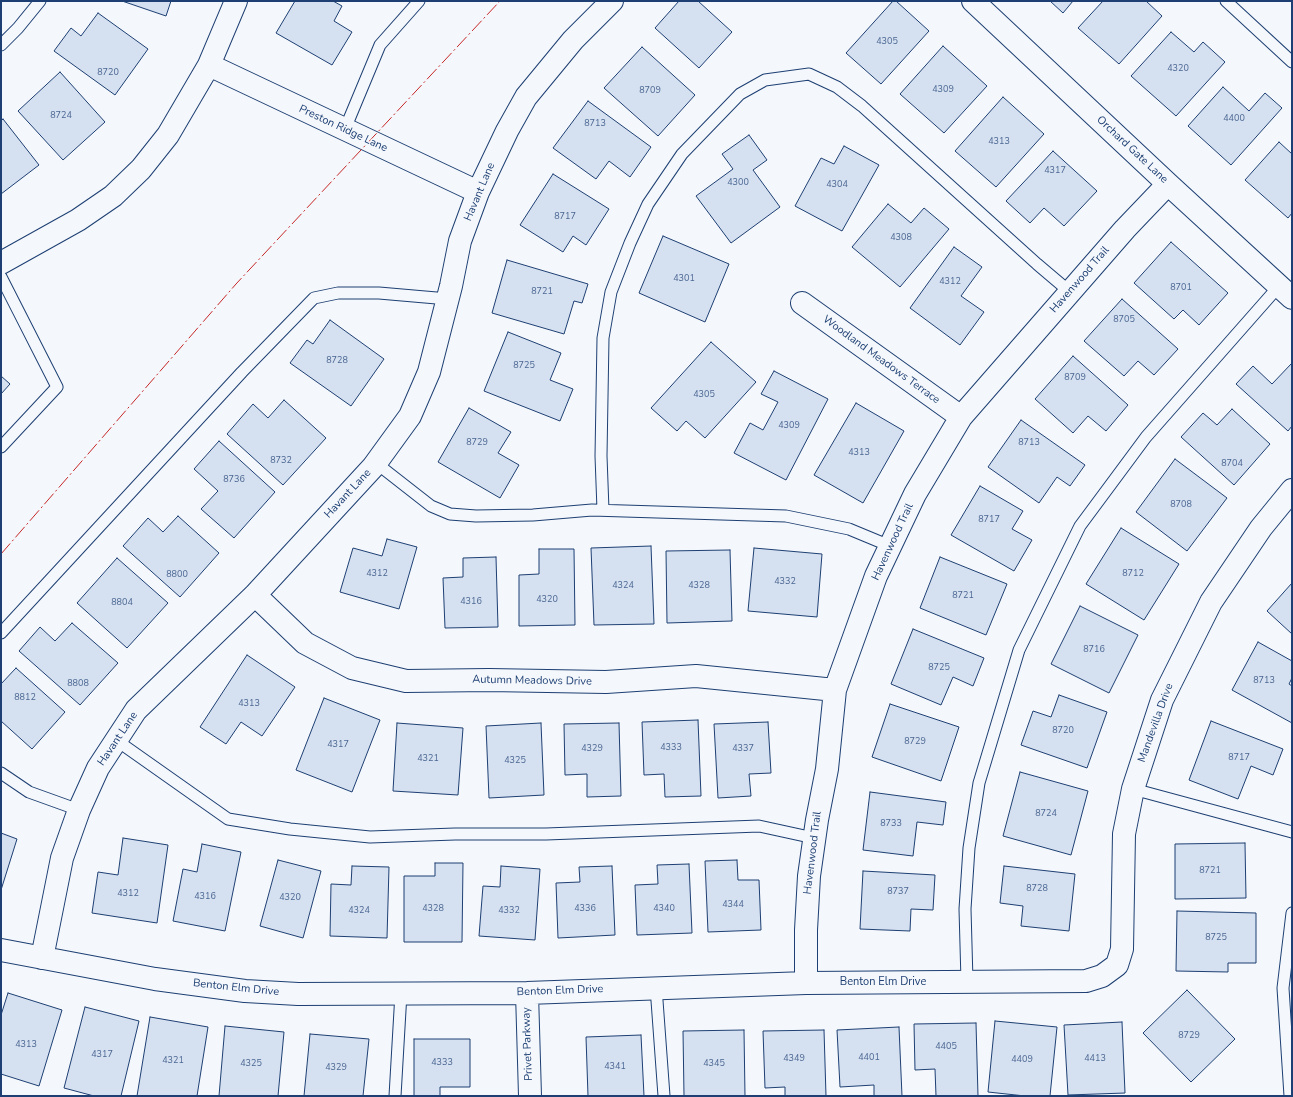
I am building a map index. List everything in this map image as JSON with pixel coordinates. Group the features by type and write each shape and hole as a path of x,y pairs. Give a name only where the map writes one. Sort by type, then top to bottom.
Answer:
{"street":[{"path":"1,263 78,220 113,196 141,168 168,134 209,65 236,1"},
{"name":"Havant Lane","path":"42,958 62,858 79,810 98,768 136,710 254,595 376,463 410,416 429,372 448,299 460,241 478,192 507,131 526,97 574,40 612,1"},
{"name":"Orchard Gate Lane","path":"973,1 1168,184 1286,292"},
{"name":"Preston Ridge Lane","path":"209,65 478,192"},
{"name":"Havenwood Trail","path":"806,983 806,922 809,876 814,838 827,769 835,690 876,576 915,494 961,417 1125,229 1168,184"},
{"name":"Woodland Meadows Terrace","path":"802,303 961,417"},
{"name":"Mandevilla Drive","path":"1117,965 1122,949 1124,834 1133,788 1162,700 1211,602 1261,528 1292,490"},
{"name":"Autumn Meadows Drive","path":"254,595 305,643 352,668 406,682 489,680 606,682 696,676 835,690"},
{"name":"Benton Elm Drive","path":"1,950 155,979 245,991 298,994 527,993 656,987 806,983 1086,981 1102,976 1117,965"},
{"name":"Privet Parkway","path":"527,993 530,1096"}],"lane":[{"path":"1,45 18,28 40,1"},
{"path":"345,129 380,45 419,1"},
{"path":"1226,1 1292,62"},
{"path":"603,510 601,456 603,338 611,292 630,243 648,204 682,154 740,94 764,80 809,74 837,86 862,106 1025,254 1070,292"},
{"path":"1,277 57,387 1,447"},
{"path":"967,981 965,909 969,848 979,783 1019,650 1080,526 1146,437 1286,292"},
{"path":"1,633 242,372 314,298 338,293 379,293 448,299"},
{"path":"376,463 431,506 450,514 476,516 532,515 603,510 786,516 849,529 890,546"},
{"path":"116,740 228,819 290,829 370,838 455,834 546,834 759,826 814,838"},
{"path":"1,773 29,792 79,810"},
{"path":"1133,788 1292,832"},
{"path":"1290,1096 1283,988 1292,913"},
{"path":"656,987 664,1096"},
{"path":"395,1096 401,993"}],"building":[{"path":"122,1 171,1 166,16"},
{"path":"295,1 333,1 342,6 334,21 352,32 332,65 276,33"},
{"path":"679,1 698,1 732,32 699,68 655,28"},
{"path":"893,1 896,1 929,31 881,84 846,53"},
{"path":"1050,1 1073,1 1063,13"},
{"path":"1103,1 1146,1 1162,16 1119,64 1078,28"},
{"path":"98,13 148,49 115,95 54,51 71,28 81,36"},
{"path":"1171,32 1194,52 1203,42 1225,62 1176,116 1131,76"},
{"path":"943,46 987,86 944,133 900,94"},
{"path":"642,47 695,95 658,136 604,88"},
{"path":"60,72 105,122 63,160 18,111"},
{"path":"1223,87 1249,111 1265,93 1282,108 1231,165 1188,126"},
{"path":"1003,97 1044,134 996,187 955,151"},
{"path":"588,101 651,147 630,177 609,161 596,179 553,148"},
{"path":"3,119 39,165 1,194 1,121"},
{"path":"749,135 767,160 753,170 780,207 731,243 696,196 733,169 722,154"},
{"path":"1279,142 1292,154 1292,213 1288,218 1245,180"},
{"path":"844,146 879,165 842,231 795,206 821,158 834,164"},
{"path":"1053,151 1097,191 1064,226 1044,208 1030,223 1006,201"},
{"path":"553,174 609,209 586,245 573,236 563,252 520,225"},
{"path":"888,204 911,223 924,208 949,229 900,287 852,247"},
{"path":"663,236 729,264 705,322 639,293"},
{"path":"1171,242 1228,293 1199,325 1183,310 1174,319 1134,283"},
{"path":"954,247 982,267 961,296 984,312 960,345 910,308"},
{"path":"507,260 588,284 582,303 574,301 564,334 492,313"},
{"path":"1122,299 1178,349 1154,375 1138,361 1124,376 1084,341"},
{"path":"330,320 384,359 351,406 290,363 307,340 313,344"},
{"path":"508,332 561,353 550,380 573,389 560,421 484,391"},
{"path":"711,342 756,382 705,438 686,421 677,431 651,408"},
{"path":"1073,356 1128,405 1106,431 1088,416 1073,433 1035,399"},
{"path":"1292,363 1292,426 1288,431 1236,384 1253,366 1272,384"},
{"path":"774,371 828,399 786,480 734,453 750,423 763,430 778,402 761,394"},
{"path":"1,376 10,384 1,394"},
{"path":"284,400 326,438 283,485 227,434 253,404 268,418"},
{"path":"856,403 904,431 863,503 814,475"},
{"path":"469,408 511,432 498,453 519,465 500,498 438,462"},
{"path":"1232,409 1270,444 1234,485 1181,437 1203,413 1217,425"},
{"path":"1021,420 1085,465 1070,486 1057,477 1039,503 988,467"},
{"path":"219,441 275,492 234,538 201,509 218,491 194,469"},
{"path":"1175,459 1227,498 1187,551 1136,512"},
{"path":"980,486 1023,511 1012,529 1032,540 1014,571 951,535"},
{"path":"178,516 219,553 180,597 123,546 148,518 163,532"},
{"path":"1121,528 1179,564 1144,620 1086,584"},
{"path":"387,539 417,547 399,609 340,592 353,548 382,556"},
{"path":"651,546 654,624 594,625 591,548"},
{"path":"754,548 822,554 817,617 748,611"},
{"path":"539,549 574,549 575,625 519,626 519,575 539,574"},
{"path":"730,550 732,621 667,623 666,551"},
{"path":"496,557 498,627 445,628 443,578 463,577 463,558"},
{"path":"940,557 1007,584 986,635 920,608"},
{"path":"117,558 168,603 127,648 77,603"},
{"path":"1292,583 1292,634 1267,611"},
{"path":"1080,606 1138,635 1109,693 1051,664"},
{"path":"72,623 118,663 80,705 19,651 40,627 55,641"},
{"path":"913,629 984,658 973,686 953,677 941,705 891,684"},
{"path":"1258,642 1292,661 1292,678 1289,684 1292,686 1292,723 1232,690"},
{"path":"247,655 295,687 262,736 241,722 226,744 200,727"},
{"path":"16,668 65,712 32,749 1,721 1,684"},
{"path":"1059,695 1107,712 1087,768 1021,745 1033,711 1051,717"},
{"path":"324,698 380,720 352,792 296,770"},
{"path":"890,704 959,727 941,781 872,757"},
{"path":"698,720 701,796 665,797 664,774 644,775 642,722"},
{"path":"1211,721 1283,749 1273,775 1251,766 1238,799 1189,780"},
{"path":"768,722 771,773 749,774 751,796 718,798 714,724"},
{"path":"397,723 463,728 458,795 393,791"},
{"path":"541,723 544,795 489,798 486,726"},
{"path":"619,723 621,796 587,797 587,774 565,775 564,724"},
{"path":"1020,772 1088,791 1071,855 1003,836"},
{"path":"870,792 946,802 943,825 917,822 913,856 863,850"},
{"path":"1,833 17,839 1,890"},
{"path":"123,838 168,845 157,923 92,913 98,872 118,875"},
{"path":"1245,843 1246,898 1175,899 1175,844"},
{"path":"202,844 241,852 225,931 173,921 183,869 197,872"},
{"path":"278,860 321,871 303,938 260,926"},
{"path":"737,860 738,880 759,880 761,930 708,932 705,861"},
{"path":"435,863 463,863 462,942 404,942 404,876 435,876"},
{"path":"689,864 692,933 637,935 635,885 658,884 657,865"},
{"path":"352,866 389,867 387,938 330,936 331,884 351,885"},
{"path":"501,866 540,869 535,940 479,936 483,886 500,887"},
{"path":"612,866 615,935 558,938 556,883 580,882 579,867"},
{"path":"1004,866 1075,874 1069,931 1021,926 1023,906 1000,903"},
{"path":"863,871 935,875 933,910 911,909 910,931 860,929"},
{"path":"1177,911 1256,913 1256,963 1228,963 1228,972 1176,971"},
{"path":"1187,990 1235,1039 1191,1082 1143,1033"},
{"path":"8,993 62,1010 39,1086 1,1074 1,1015"},
{"path":"85,1007 139,1021 121,1096 94,1096 64,1088"},
{"path":"150,1017 208,1027 197,1096 137,1096"},
{"path":"995,1021 1057,1027 1050,1096 1025,1096 988,1092"},
{"path":"1122,1022 1125,1093 1068,1095 1064,1025"},
{"path":"976,1023 978,1096 936,1096 935,1069 915,1070 914,1024"},
{"path":"225,1026 284,1032 278,1096 219,1096"},
{"path":"899,1027 902,1096 874,1096 874,1085 840,1087 837,1030"},
{"path":"744,1030 745,1096 684,1096 683,1031"},
{"path":"824,1030 826,1096 785,1096 785,1087 765,1088 763,1031"},
{"path":"310,1034 369,1039 363,1096 304,1096"},
{"path":"641,1035 644,1096 588,1096 586,1037"},
{"path":"414,1039 470,1039 470,1087 440,1087 440,1096 414,1096"}],"power":[{"path":"1,554 236,284 500,1"}]}
